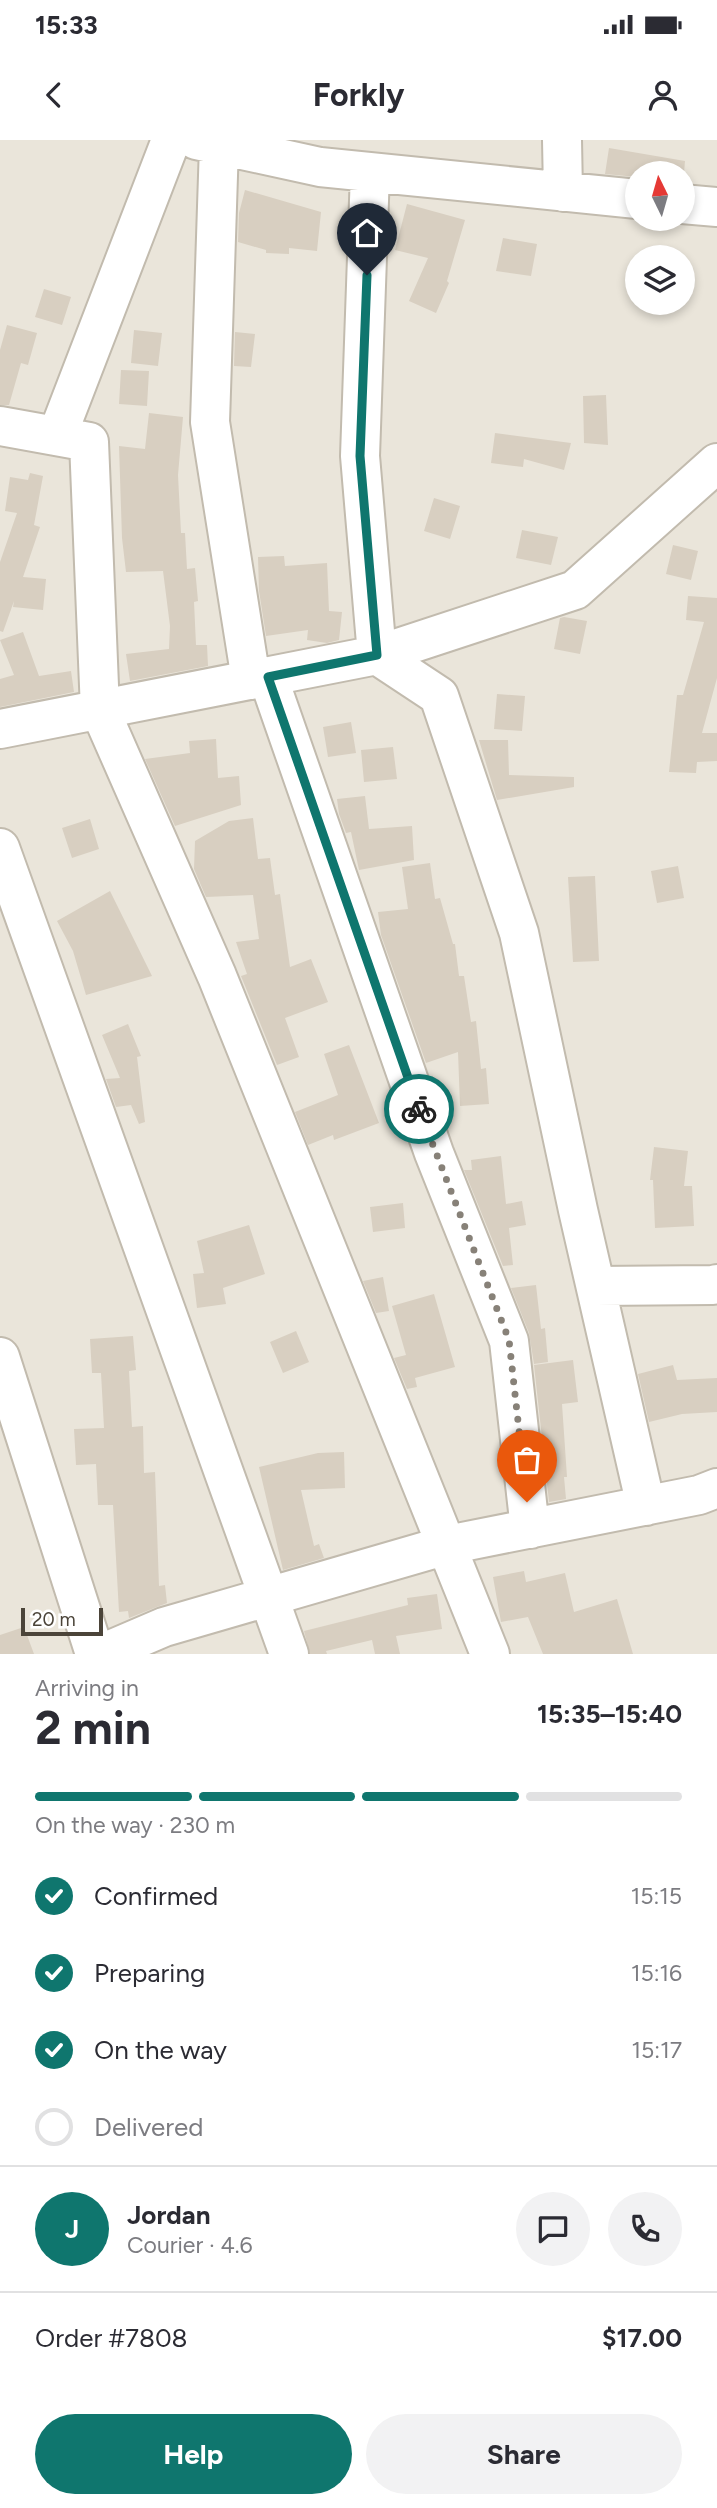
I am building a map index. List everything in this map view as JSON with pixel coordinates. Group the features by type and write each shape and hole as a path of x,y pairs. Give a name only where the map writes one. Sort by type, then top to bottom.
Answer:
{"street":[{"path":"57,436 171,140"},
{"path":"562,140 564,192"},
{"path":"530,1529 509,1340 434,1153 260,678 210,422 206,143 320,167 625,198"},
{"path":"370,172 360,456 377,655"},
{"path":"695,205 717,207"},
{"path":"0,426 89,442 100,710 218,976 490,1654"},
{"path":"0,729 377,655 575,590 717,463"},
{"path":"377,655 439,696 519,933 646,1506"},
{"path":"0,848 289,1654"},
{"path":"596,1286 717,1284"},
{"path":"0,1357 95,1654"},
{"path":"101,1654 166,1640 267,1597 447,1545 699,1495 717,1488"}],"shaded area":[{"path":"0,140 717,140 717,1654 0,1654"}],"building":[{"path":"609,148 685,161 625,161 625,176 605,174"},
{"path":"245,190 321,212 317,251 289,248 289,254 266,253 266,250 238,242 239,213"},
{"path":"407,204 465,220 447,281 449,283 436,313 409,301 428,258 395,250"},
{"path":"503,238 537,244 531,276 496,271"},
{"path":"44,289 71,297 62,325 35,317"},
{"path":"7,325 37,333 28,365 21,363 9,405 0,405 0,350"},
{"path":"134,330 162,333 158,366 131,363"},
{"path":"235,332 255,334 251,367 234,366"},
{"path":"121,370 149,371 147,406 119,404"},
{"path":"606,395 608,445 584,443 583,396"},
{"path":"149,413 183,417 178,475 181,533 185,533 187,569 195,568 198,601 194,602 196,645 207,645 208,666 130,681 126,654 169,649 170,626 163,571 126,572 122,538 119,446 145,449"},
{"path":"495,433 571,443 564,470 524,459 523,467 491,463"},
{"path":"30,473 43,476 34,525 40,527 23,577 46,579 43,610 13,607 14,601 3,632 0,631 0,562 17,513 5,511 10,477 28,480"},
{"path":"434,498 460,506 450,539 424,531"},
{"path":"522,530 558,537 551,565 516,558"},
{"path":"673,545 698,551 691,580 666,574"},
{"path":"284,556 285,566 327,563 329,611 342,612 339,640 327,643 307,640 308,630 266,636 259,591 258,557"},
{"path":"688,596 717,598 717,678 702,733 717,733 717,761 697,762 696,773 669,772 677,695 683,695 704,622 686,620"},
{"path":"560,618 587,621 580,654 554,649"},
{"path":"23,632 39,676 71,671 74,692 0,707 0,679 14,675 0,640"},
{"path":"497,694 525,696 522,731 494,729"},
{"path":"351,722 356,753 328,757 323,727"},
{"path":"216,739 218,778 239,776 241,805 175,826 145,759 190,753 189,741"},
{"path":"479,740 508,740 509,775 574,777 574,787 497,800"},
{"path":"393,747 397,779 364,782 361,750"},
{"path":"365,796 369,829 412,826 414,860 359,870 351,832 346,833 337,799"},
{"path":"253,818 258,859 270,858 275,895 280,894 290,967 311,959 328,1002 285,1018 299,1057 277,1065 241,976 247,974 236,942 259,939 253,895 206,897 194,869 195,841 229,821"},
{"path":"90,819 99,849 72,858 62,828"},
{"path":"430,863 435,899 440,898 455,944 459,976 464,976 471,1022 476,1021 481,1069 486,1068 489,1104 460,1106 458,1052 426,1063 381,935 378,912 408,909 402,867"},
{"path":"678,866 684,898 657,903 651,871"},
{"path":"595,876 599,961 573,962 568,877"},
{"path":"110,891 152,976 86,995 73,951 57,921"},
{"path":"128,1024 141,1056 137,1057 145,1122 139,1124 131,1105 116,1107 106,1079 120,1078 102,1035"},
{"path":"349,1045 379,1123 334,1140 333,1135 308,1145 295,1112 338,1095 324,1054"},
{"path":"654,1147 688,1151 684,1186 692,1186 694,1226 655,1228 653,1180 650,1180"},
{"path":"501,1156 506,1204 522,1201 526,1225 509,1228 513,1265 503,1266 464,1170 472,1170 471,1160"},
{"path":"403,1203 405,1228 373,1232 370,1207"},
{"path":"249,1225 265,1274 223,1288 226,1304 197,1308 193,1274 204,1273 197,1241"},
{"path":"383,1277 389,1311 376,1313 363,1281"},
{"path":"536,1285 541,1329 545,1328 548,1362 534,1364 529,1333 511,1288"},
{"path":"434,1294 455,1367 415,1378 417,1387 407,1389 394,1358 406,1355 392,1306"},
{"path":"296,1331 309,1362 283,1373 270,1342"},
{"path":"133,1336 136,1370 129,1371 132,1427 143,1426 144,1473 155,1472 159,1586 165,1585 167,1603 129,1618 128,1611 119,1612 113,1505 98,1505 96,1464 76,1465 74,1429 104,1428 101,1373 92,1373 90,1339"},
{"path":"573,1360 578,1402 562,1404 566,1499 549,1502 534,1365"},
{"path":"673,1365 677,1380 717,1378 717,1412 682,1414 649,1422 638,1374"},
{"path":"344,1452 345,1488 301,1490 314,1546 319,1544 324,1558 283,1570 259,1467 318,1453"},
{"path":"524,1571 526,1582 565,1573 574,1612 617,1599 633,1654 543,1654 528,1617 501,1622 493,1577"},
{"path":"437,1594 442,1629 396,1636 400,1654 375,1654 372,1640 326,1651 327,1654 310,1654 304,1631 408,1605 407,1598"},
{"path":"24,1627 34,1654 0,1654 0,1635"}],"way so far":[{"path":"419,1109 509,1340 527,1502"}],"route":[{"path":"367,275 360,456 377,655 268,677 419,1109"}]}
